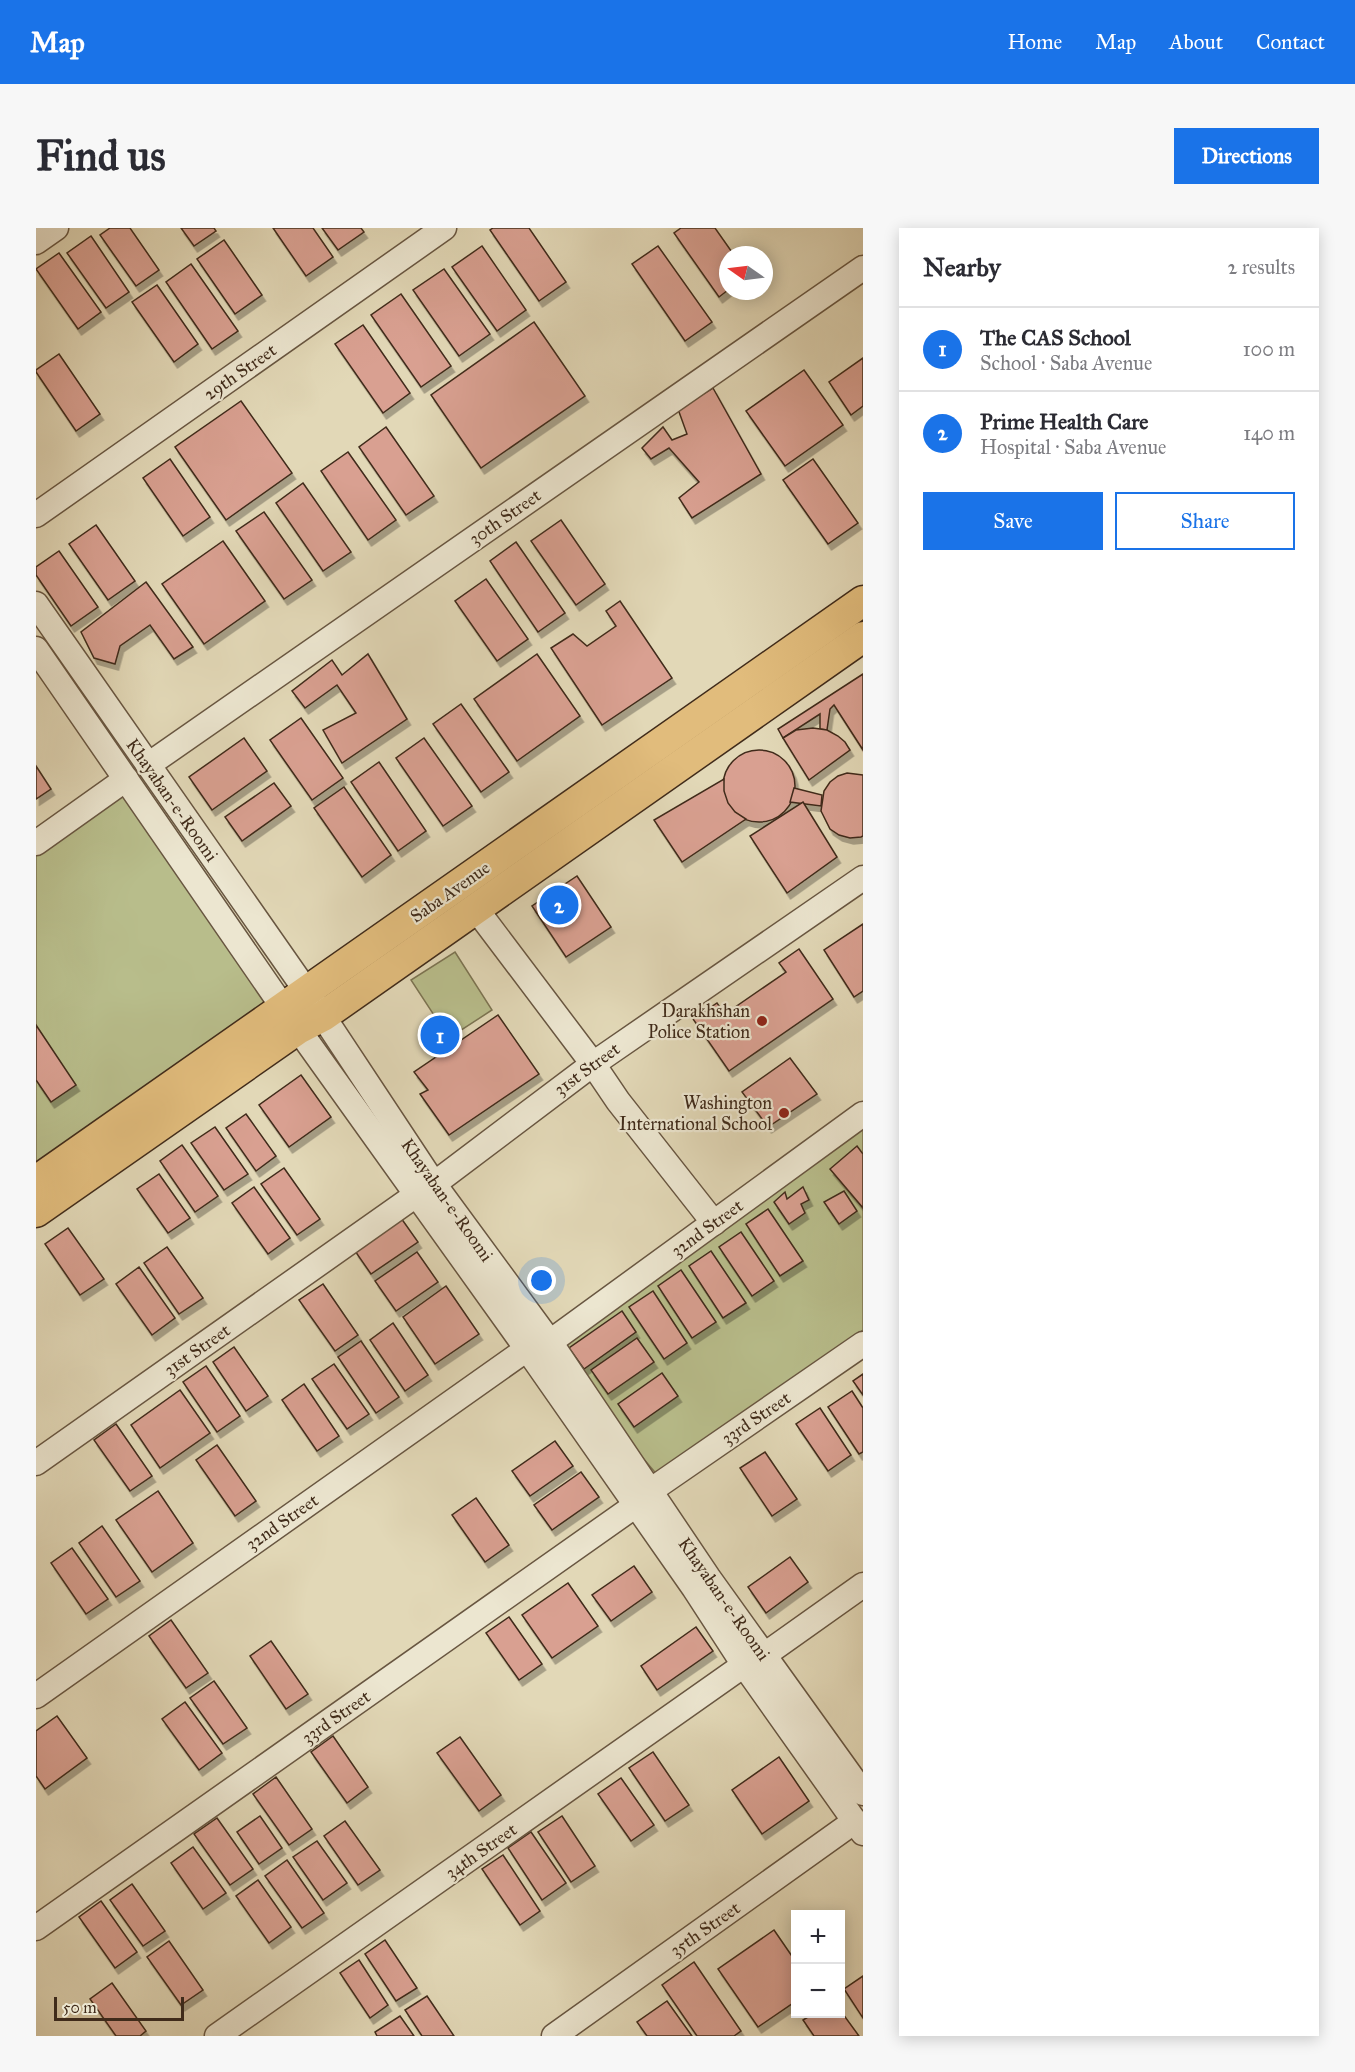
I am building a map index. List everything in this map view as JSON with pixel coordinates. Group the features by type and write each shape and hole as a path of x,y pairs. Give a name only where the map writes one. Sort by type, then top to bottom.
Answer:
{"main road":[{"name":"Saba Avenue","path":"36,1212 308,1014 863,601"},
{"name":"Saba Avenue","path":"36,1182 308,1014 479,912 863,637"}],"street":[{"path":"36,242 56,228"},
{"name":"29th Street","path":"36,515 444,228"},
{"name":"30th Street","path":"148,765 863,268"},
{"name":"Khayaban-e-Roomi","path":"36,604 148,765 308,1014 425,1190 539,1346 754,1660 859,1827"},
{"name":"Khayaban-e-Roomi","path":"36,649 126,779 308,1014"},
{"path":"714,1223 618,1101 479,912 863,652"},
{"path":"36,843 126,779"},
{"name":"31st Street","path":"36,1463 425,1190 593,1064 863,878"},
{"name":"32nd Street","path":"36,1696 714,1223 863,1114"},
{"name":"33rd Street","path":"36,1928 863,1344"},
{"name":"34th Street","path":"217,2036 863,1585"},
{"name":"Khayaban-e-Roomi","path":"754,1660 863,1792"},
{"name":"35th Street","path":"554,2036 859,1827"}],"green space":[{"path":"124,790 274,1005 36,1168 36,852"},
{"path":"455,952 492,1010 449,1038 411,980"},
{"path":"863,1123 863,1330 659,1477 625,1437 561,1343"}],"building":[{"path":"110,228 130,228 159,270 136,286 100,235"},
{"path":"181,228 214,228 216,231 194,246"},
{"path":"273,228 313,228 333,257 306,276"},
{"path":"322,228 361,228 364,232 338,250"},
{"path":"493,228 529,228 566,282 539,301 490,230"},
{"path":"681,228 715,228 728,246 719,246 719,297 674,233"},
{"path":"91,236 129,292 106,308 67,253"},
{"path":"224,240 262,295 235,314 197,259"},
{"path":"482,246 526,310 497,331 452,267"},
{"path":"658,246 712,322 685,341 632,264"},
{"path":"59,253 101,312 78,329 36,269"},
{"path":"191,264 238,331 212,349 166,282"},
{"path":"444,269 490,334 459,356 413,290"},
{"path":"157,285 198,344 174,362 132,302"},
{"path":"401,294 451,366 421,387 371,315"},
{"path":"534,322 585,396 481,468 431,395"},
{"path":"363,325 410,393 383,413 335,344"},
{"path":"59,354 100,414 76,431 36,372"},
{"path":"863,358 863,406 851,415 829,382"},
{"path":"804,370 843,425 785,466 746,411"},
{"path":"713,388 761,474 692,518 679,498 699,482 669,448 651,459 642,448 663,427 672,440 687,434 678,409"},
{"path":"241,401 292,473 226,520 175,447"},
{"path":"386,427 434,496 406,515 359,447"},
{"path":"348,452 396,520 368,540 321,471"},
{"path":"170,459 210,517 183,536 143,478"},
{"path":"813,459 858,523 828,544 783,480"},
{"path":"303,483 351,552 323,571 276,503"},
{"path":"264,512 312,580 284,599 236,531"},
{"path":"561,520 605,584 576,605 531,541"},
{"path":"96,525 135,581 108,600 69,544"},
{"path":"223,541 265,601 204,644 162,584"},
{"path":"516,542 565,613 538,632 490,561"},
{"path":"59,551 98,607 71,626 36,575 36,567"},
{"path":"486,579 528,639 497,661 455,601"},
{"path":"146,582 193,647 174,659 150,625 120,646 115,664 94,658 81,632"},
{"path":"620,601 672,678 602,725 551,648 573,634 587,646 616,626 606,611"},
{"path":"368,654 407,719 342,763 323,730 356,713 337,685 305,708 292,691 332,660 342,675"},
{"path":"537,654 580,716 517,761 474,699"},
{"path":"863,674 863,750 834,705 830,709 827,730 820,729 820,714 783,738 778,729"},
{"path":"461,704 509,772 481,792 433,724"},
{"path":"301,718 343,778 312,800 270,740"},
{"path":"813,728 827,730 838,736 850,750 809,780 783,738 796,730"},
{"path":"244,738 267,771 212,810 189,777"},
{"path":"424,738 472,806 443,826 396,758"},
{"path":"759,750 779,756 789,766 795,786 789,806 779,816 759,822 739,816 729,806 723,786 729,766 739,756"},
{"path":"379,762 426,831 398,851 351,782"},
{"path":"36,766 51,789 36,799"},
{"path":"847,773 863,775 863,836 861,837 850,838 839,835 830,829 821,811 824,791 830,782"},
{"path":"724,779 724,791 728,803 735,812 746,819 682,862 654,820"},
{"path":"274,783 291,806 242,841 225,817"},
{"path":"344,787 391,855 362,877 314,808"},
{"path":"794,788 822,795 821,806 790,802"},
{"path":"803,802 837,857 787,893 750,836"},
{"path":"577,876 611,927 566,957 532,906"},
{"path":"863,924 863,991 854,997 824,950"},
{"path":"799,949 833,999 729,1071 693,1019 717,1003 725,1014 786,972 779,963"},
{"path":"498,1015 539,1074 449,1135 420,1094 428,1090 414,1072"},
{"path":"36,1025 76,1085 51,1102 36,1080"},
{"path":"790,1058 817,1094 768,1127 742,1092"},
{"path":"301,1075 331,1117 289,1147 259,1105"},
{"path":"246,1114 276,1156 256,1171 226,1128"},
{"path":"215,1127 248,1174 224,1190 191,1143"},
{"path":"182,1145 218,1196 195,1212 160,1161"},
{"path":"857,1146 863,1154 863,1208 830,1169"},
{"path":"284,1168 320,1219 297,1235 261,1184"},
{"path":"159,1174 190,1218 168,1233 137,1189"},
{"path":"254,1187 290,1238 268,1254 232,1203"},
{"path":"803,1187 809,1200 801,1204 805,1213 789,1224 774,1202 785,1192 787,1199"},
{"path":"844,1191 857,1211 839,1224 824,1202"},
{"path":"768,1209 803,1261 780,1276 746,1224"},
{"path":"401,1218 418,1242 371,1274 355,1251"},
{"path":"68,1228 104,1279 80,1295 45,1244"},
{"path":"741,1232 774,1281 752,1296 719,1247"},
{"path":"167,1247 203,1298 179,1314 144,1263"},
{"path":"711,1251 746,1303 723,1318 689,1266"},
{"path":"417,1252 438,1282 396,1311 375,1281"},
{"path":"139,1267 175,1318 152,1335 116,1284"},
{"path":"681,1270 716,1322 692,1338 658,1286"},
{"path":"323,1284 358,1335 335,1351 299,1300"},
{"path":"446,1286 479,1334 435,1364 403,1317"},
{"path":"653,1291 687,1343 664,1359 629,1307"},
{"path":"622,1311 636,1332 584,1369 569,1348"},
{"path":"393,1323 428,1375 405,1391 370,1340"},
{"path":"637,1338 654,1362 608,1394 591,1370"},
{"path":"361,1341 399,1397 376,1413 338,1357"},
{"path":"234,1347 268,1396 246,1411 213,1362"},
{"path":"334,1364 369,1414 347,1429 312,1379"},
{"path":"206,1366 240,1416 217,1432 183,1382"},
{"path":"662,1373 678,1396 634,1427 618,1404"},
{"path":"863,1374 863,1395 853,1381"},
{"path":"304,1384 339,1436 317,1451 282,1400"},
{"path":"180,1390 210,1433 160,1468 131,1425"},
{"path":"852,1391 863,1408 863,1452 859,1454 828,1407"},
{"path":"820,1408 851,1455 828,1471 796,1424"},
{"path":"116,1424 152,1476 130,1491 94,1440"},
{"path":"555,1441 573,1466 530,1496 512,1471"},
{"path":"217,1445 256,1501 235,1516 196,1460"},
{"path":"765,1452 797,1499 772,1516 740,1468"},
{"path":"581,1472 599,1497 552,1530 534,1505"},
{"path":"158,1491 193,1543 152,1572 116,1520"},
{"path":"476,1498 509,1545 485,1562 452,1515"},
{"path":"102,1526 140,1581 116,1597 79,1543"},
{"path":"72,1548 108,1599 86,1614 51,1563"},
{"path":"790,1557 808,1582 766,1613 748,1587"},
{"path":"634,1566 652,1592 611,1621 592,1595"},
{"path":"568,1583 598,1626 552,1658 522,1615"},
{"path":"509,1617 542,1664 519,1680 486,1633"},
{"path":"171,1620 208,1673 186,1688 149,1636"},
{"path":"696,1627 713,1651 657,1690 641,1666"},
{"path":"271,1641 308,1694 286,1709 250,1656"},
{"path":"214,1681 247,1728 223,1744 190,1698"},
{"path":"185,1702 222,1753 199,1770 162,1719"},
{"path":"57,1716 87,1758 45,1789 36,1776 36,1731"},
{"path":"333,1736 368,1787 347,1803 311,1752"},
{"path":"460,1737 501,1795 479,1811 437,1753"},
{"path":"653,1752 689,1805 665,1821 629,1768"},
{"path":"779,1757 809,1801 762,1834 732,1790"},
{"path":"276,1777 312,1829 289,1845 253,1794"},
{"path":"621,1778 654,1825 631,1841 598,1794"},
{"path":"260,1816 282,1848 259,1864 237,1832"},
{"path":"562,1816 595,1866 571,1882 538,1832"},
{"path":"217,1818 253,1869 230,1885 194,1834"},
{"path":"345,1821 380,1870 358,1885 324,1836"},
{"path":"531,1832 566,1883 542,1900 508,1848"},
{"path":"317,1841 347,1883 323,1900 293,1857"},
{"path":"193,1847 226,1893 203,1909 171,1863"},
{"path":"503,1855 540,1911 520,1925 482,1869"},
{"path":"287,1860 324,1913 302,1928 265,1876"},
{"path":"258,1880 291,1927 269,1943 236,1896"},
{"path":"132,1884 165,1931 143,1946 110,1900"},
{"path":"101,1901 137,1952 115,1968 79,1917"},
{"path":"774,1930 791,1955 791,2004 758,2027 718,1969"},
{"path":"385,1940 417,1988 396,2001 365,1954"},
{"path":"169,1941 203,1990 181,2005 147,1957"},
{"path":"359,1960 388,2005 370,2018 340,1973"},
{"path":"694,1962 741,2031 734,2036 697,2036 662,1985"},
{"path":"863,1976 863,2018 845,1991"},
{"path":"112,1983 146,2031 140,2036 116,2036 90,1999"},
{"path":"427,1996 454,2036 422,2036 405,2010"},
{"path":"667,2001 692,2036 647,2036 637,2022"},
{"path":"400,2016 414,2036 377,2036 375,2032"},
{"path":"845,2017 859,2036 814,2036 803,2020"}],"place":[{"name":"Prime Health Care","path":"559,905"},
{"name":"Darakhshan Police Station","path":"762,1021"},
{"name":"The CAS School","path":"440,1035"},
{"name":"Washington International School","path":"784,1113"}]}
